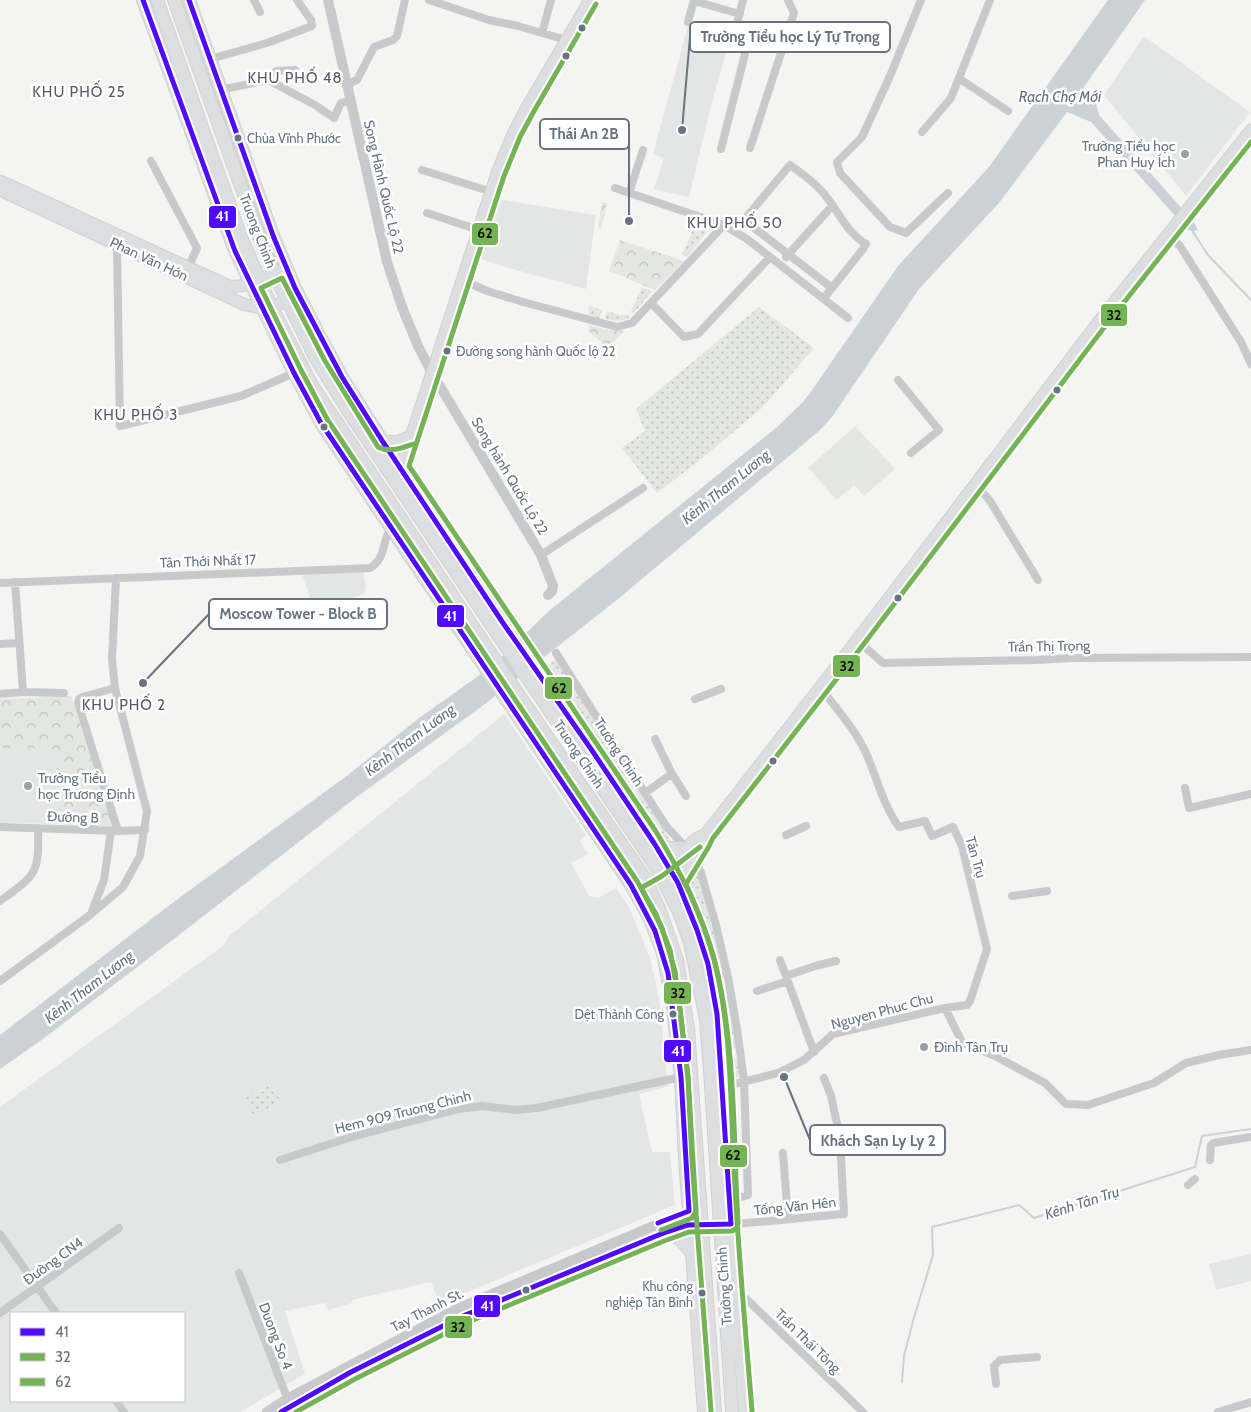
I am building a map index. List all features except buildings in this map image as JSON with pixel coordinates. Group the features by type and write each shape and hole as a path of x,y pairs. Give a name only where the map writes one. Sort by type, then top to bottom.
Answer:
{"main road":[{"path":"143,0 235,251 255,282 299,371 321,423 469,643 517,704"},
{"name":"Truong Chinh","path":"157,0 241,237 255,282"},
{"name":"Truong Chinh","path":"174,0 235,172 274,274 293,298 315,357 349,412 498,626"},
{"path":"189,0 286,268 293,298 342,377 401,466 498,626 541,688"},
{"path":"397,482 462,280 513,134 590,0"},
{"path":"642,904 673,886 696,839 706,834 1169,232 1251,130"},
{"name":"Phan Văn Hớn","path":"0,181 117,245 243,304 268,308"},
{"name":"Phan Văn Hớn","path":"0,190 229,286 236,287 255,282 286,268"},
{"path":"268,308 293,298"},
{"path":"299,371 481,636 517,704"},
{"path":"384,442 398,442 410,437"},
{"name":"Truong Chinh","path":"541,688 580,756 630,830 662,867"},
{"name":"Trường Chinh","path":"541,688 591,749 654,843 662,867 697,930 708,964 717,1021 723,1087 724,1202 732,1412"},
{"name":"Trường Chinh","path":"517,704 561,768 645,878 668,931 677,960 688,1030 696,1225 706,1277 715,1412"},
{"path":"580,756 591,749"},
{"name":"Trường Chinh","path":"561,768 642,904 655,931 668,972 695,1209"},
{"path":"630,830 654,843 690,852"},
{"path":"631,885 690,852"},
{"name":"Trường Chinh","path":"673,886 679,912 690,943 706,1019 724,1202"},
{"path":"695,1209 724,1202"},
{"path":"696,1225 725,1224"},
{"name":"Trường Chinh","path":"725,1224 735,1288 745,1412"},
{"name":"Trường Chinh","path":"696,1225 692,1253 704,1412"},
{"path":"661,1234 671,1234 678,1237 692,1253 706,1277"}],"street":[{"path":"254,0 260,12"},
{"path":"210,59 267,43 312,26 311,20 297,0"},
{"name":"Song Hành Quốc Lộ 22","path":"328,0 387,262 402,307 418,346 432,373"},
{"path":"346,85 357,80 374,47 393,40 397,36 405,0"},
{"path":"429,0 489,20 566,40"},
{"path":"542,33 551,0"},
{"path":"688,22 694,0 740,14"},
{"path":"733,38 744,0"},
{"path":"750,148 794,13 788,0"},
{"path":"921,0 890,76 862,137 838,162 838,168 840,173 890,228 906,233 948,193"},
{"path":"922,132 951,98 990,0"},
{"path":"721,149 748,42"},
{"path":"220,90 268,80 276,71 295,70"},
{"path":"960,79 1008,111"},
{"path":"268,80 315,105 334,118 342,103 350,101"},
{"path":"629,193 643,150"},
{"path":"151,161 196,248 188,268"},
{"path":"824,298 832,288 866,244 852,232 828,199 807,177 790,165 744,220 832,288"},
{"path":"422,170 492,192"},
{"path":"615,188 724,225 747,239 848,318"},
{"path":"780,264 832,206"},
{"path":"427,214 479,230"},
{"path":"462,280 522,302 616,326 632,323 724,225"},
{"path":"1169,232 1180,246 1241,342 1251,364"},
{"path":"117,245 120,426 241,396 299,371"},
{"path":"652,303 684,337 698,334 770,257"},
{"name":"Song hành Quốc Lộ 22","path":"432,373 541,555 553,586 552,591 548,595"},
{"path":"898,380 938,430 911,453"},
{"path":"975,483 990,502 1038,580"},
{"path":"541,555 643,488"},
{"name":"Tân Thới Nhất 17","path":"0,583 370,568 377,563 381,556 386,534 391,528"},
{"path":"0,981 90,915 123,887 140,856 147,811 115,688 112,659 116,578"},
{"path":"15,582 23,692"},
{"name":"Trần Thị Trọng","path":"857,640 883,663 1251,656"},
{"path":"0,644 18,643"},
{"name":"Trường Chinh","path":"556,653 666,826 690,852 701,873 730,982 744,1081"},
{"name":"Tân Trụ","path":"820,687 848,723 866,752 899,828 925,821 932,836 953,827 962,846 986,949 970,1001 967,1005 945,1008"},
{"path":"90,915 104,880 114,831 78,703 82,697 115,688"},
{"path":"695,700 721,689"},
{"path":"0,694 23,692 64,693"},
{"path":"655,739 671,772 686,796"},
{"path":"645,793 670,776 671,772"},
{"path":"1185,788 1189,808 1251,794"},
{"path":"786,835 806,826"},
{"name":"Đường B","path":"0,827 114,831 145,830"},
{"path":"0,901 26,882 35,869 39,859 38,828"},
{"path":"1012,896 1048,891"},
{"path":"780,960 814,1052"},
{"path":"756,991 815,966 836,961"},
{"name":"Nguyen Phuc Chu","path":"723,1087 778,1073 804,1060 832,1034 945,1008 962,1042 995,1056 1045,1083 1066,1104 1088,1105 1154,1083 1186,1063 1251,1050"},
{"name":"Hem 909 Truong Chinh","path":"280,1160 355,1136 459,1109 482,1106 516,1110 538,1108 681,1077"},
{"name":"Tống Văn Hên","path":"725,1224 769,1222 788,1218 844,1214 840,1138 831,1096 824,1078"},
{"path":"724,1202 748,1195 744,1081"},
{"path":"1210,1160 1211,1145 1213,1143 1251,1137"},
{"path":"783,1153 788,1218"},
{"path":"1188,1185 1195,1180"},
{"name":"Tay Thanh St.","path":"521,1288 695,1209"},
{"name":"Tay Thanh St.","path":"267,1412 286,1406 349,1369 461,1312 661,1234 696,1225"},
{"name":"Đường CN4","path":"0,1313 119,1228"},
{"path":"0,1234 55,1312"},
{"name":"Duong So 4","path":"239,1274 286,1406"},
{"name":"Trần Thái Tông","path":"735,1288 863,1412"},
{"path":"996,1384 994,1366 1000,1360 1037,1357"},
{"path":"1218,1412 1251,1402"}],"shaded area":[{"path":"688,26 729,42 689,197 654,189 664,158 653,154"},
{"name":"Trường Tiểu học Phan Huy Ích","path":"1144,36 1250,112 1186,196 1104,95"},
{"path":"496,199 596,215 586,289 475,257"},
{"path":"363,570 366,587 364,594 314,610 301,571"},
{"name":"Khu công nghiệp Tân Bình","path":"504,714 586,835 580,841 588,854 571,863 589,896 598,898 616,888 629,907 650,958 659,998 668,1086 639,1094 652,1152 670,1152 675,1205 439,1304 431,1282 352,1300 352,1303 328,1310 324,1303 285,1311 305,1374 240,1412 0,1412 0,1107 223,946 229,936"},
{"name":"Trường Tiểu học Trương Định","path":"0,748 57,749 56,824 0,823"},
{"path":"1251,1254 1251,1281 1216,1290 1209,1264"}],"green space":[{"path":"602,202 607,203 601,229 598,228"},
{"path":"696,223 710,228 687,257 682,255"},
{"path":"620,240 684,261 655,290 609,271"},
{"path":"642,288 652,291 634,313 631,311"},
{"path":"589,306 603,310 599,318 588,315"},
{"path":"759,307 814,348 763,407 657,493 622,448 645,431 636,409"},
{"path":"607,311 630,317 618,321 605,319"},
{"path":"589,325 607,330 624,331 612,343 605,345 588,331"},
{"path":"855,426 895,469 864,496 854,485 837,500 808,468"},
{"path":"556,660 670,840 667,844 656,840 543,668"},
{"path":"71,696 114,828 56,824 57,749 0,748 0,699"},
{"path":"695,864 723,970 737,1045 735,1049 727,1048 724,1043 691,894 690,876"},
{"path":"728,1057 738,1059 740,1074 737,1077 730,1076 726,1059"},
{"path":"268,1083 280,1100 279,1103 256,1115 253,1114 244,1099"},
{"path":"238,1396 242,1406 229,1412 218,1412 216,1406"}],"water":[{"name":"Kênh Tham Lương","path":"1108,0 1145,0 1077,97 1096,104 1099,115 1193,221 1197,230 1193,232 1187,229 1091,122 1067,112 999,203 919,289 832,417 819,431 618,599 485,704 354,799 43,1039 0,1069 0,1035 175,901 348,775 419,718 491,667 550,610 777,427 803,402 898,266 989,167"}],"waterway":[{"path":"1193,232 1208,255 1251,300"},
{"name":"Kênh Tân Trụ","path":"902,1382 904,1356 933,1255 932,1227 1019,1205 1034,1218 1195,1167 1202,1136 1251,1129"}],"transit line":[{"name":"41","path":"143,0 235,251 294,373 321,423 631,885 655,931 668,973 681,1077 689,1211 658,1223"},
{"name":"41","path":"189,0 274,238 295,288 342,377 503,623 654,843 678,883 708,964 717,1014 731,1224 688,1225 661,1234 463,1316 351,1372 281,1412"},
{"name":"62","path":"596,4 520,137 504,176 409,466 655,830 697,909 714,960 725,1016 730,1072 733,1158 752,1411"},
{"name":"32","path":"296,1412 355,1379 466,1323 689,1232 732,1231 737,1228 732,1092 727,1027 715,962 702,922 686,884 713,838 863,645 1106,325 1251,142"},
{"name":"62","path":"413,444 391,450 378,447 325,361 282,278 261,288 327,419 637,881 656,914 670,950 679,1000 688,1077 692,1160 711,1411"},
{"name":"32","path":"661,1230 692,1218 696,1211 688,1077 675,971 662,928 641,888 662,876 700,847"}],"place":[{"name":"Trường Tiểu học Lý Tự Trọng","path":"682,130"},
{"name":"Chùa Vĩnh Phước","path":"238,138"},
{"name":"Trường Tiểu học Phan Huy Ích","path":"1185,154"},
{"name":"Thái An 2B","path":"629,221"},
{"name":"Đường song hành Quốc lộ 22","path":"447,351"},
{"name":"Moscow Tower - Block B","path":"143,683"},
{"name":"Trường Tiểu học Trương Định","path":"28,786"},
{"name":"Dệt Thành Công","path":"673,1014"},
{"name":"Đình Tân Trụ","path":"924,1047"},
{"name":"Khách Sạn Ly Ly 2","path":"784,1077"},
{"name":"Khu công nghiệp Tân Bình","path":"702,1293"}],"district":[{"name":"KHU PHỐ 48","path":"295,78"},
{"name":"KHU PHỐ 25","path":"79,92"},
{"name":"KHU PHỐ 50","path":"735,223"},
{"name":"KHU PHỐ 3","path":"136,415"},
{"name":"KHU PHỐ 2","path":"124,705"}],"water label":[{"name":"Rạch Chợ Mới","path":"1060,97"}]}
